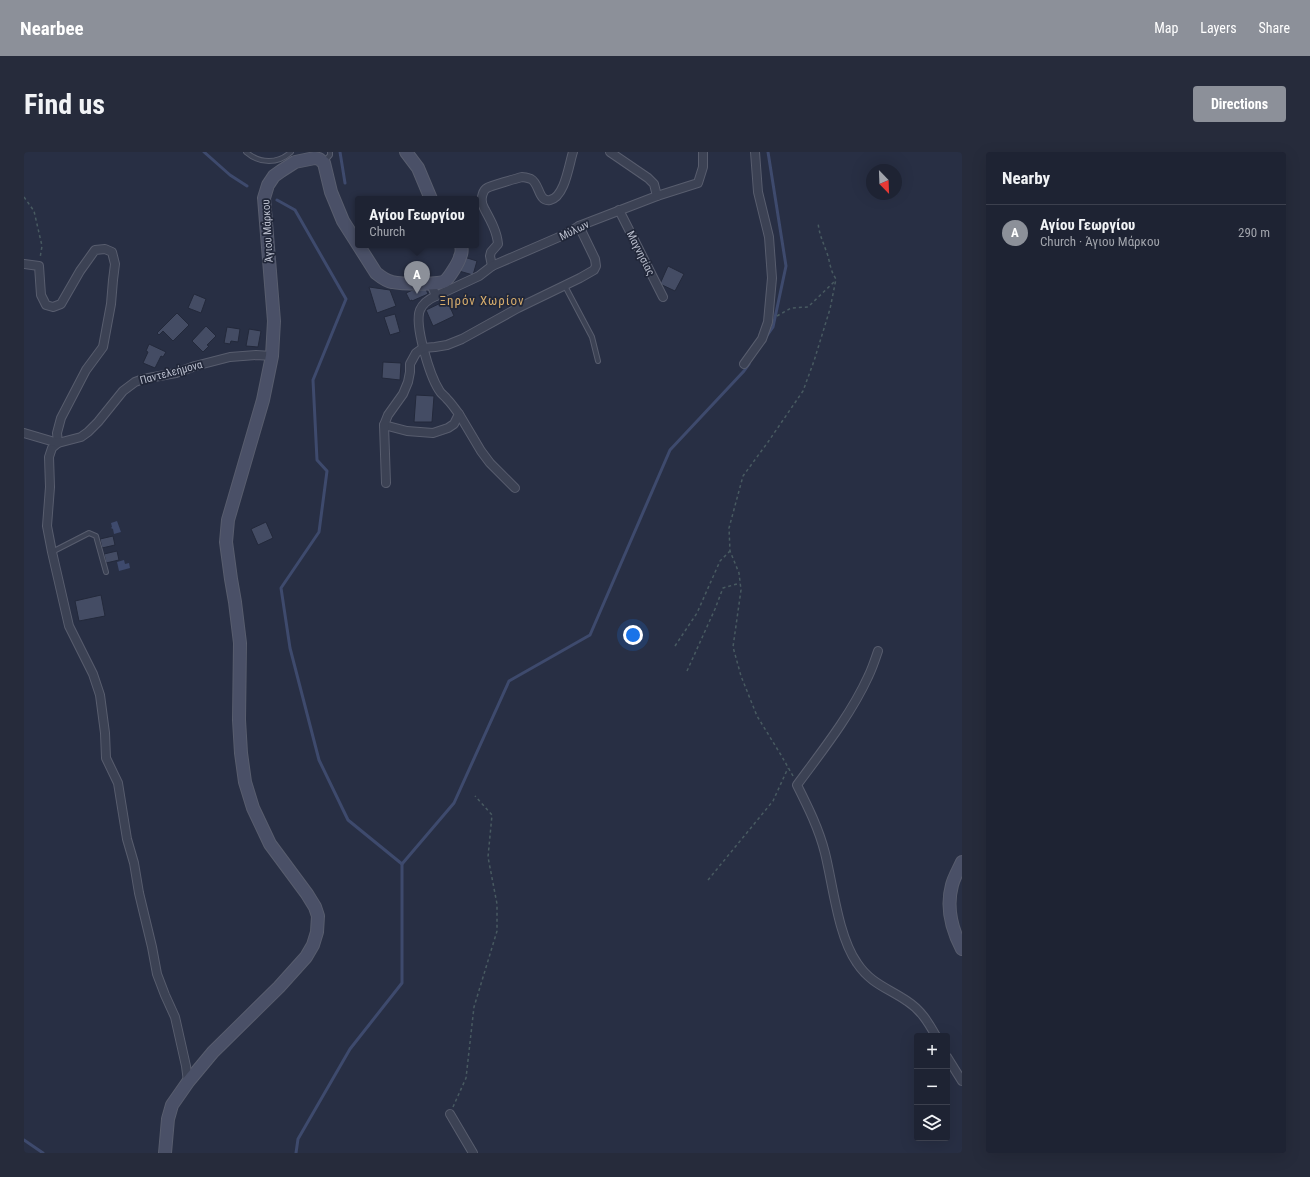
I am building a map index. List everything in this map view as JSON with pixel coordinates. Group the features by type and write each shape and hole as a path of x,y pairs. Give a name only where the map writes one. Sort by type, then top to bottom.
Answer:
{"street":[{"path":"406,152 418,168 430,196"},
{"path":"492,266 490,252 498,244 498,236 482,202 482,194 486,188 521,177 529,178 538,186 540,195 544,199 549,200 556,197 562,189 573,152"},
{"path":"610,152 648,178 654,184 657,196"},
{"name":"Μύλων","path":"423,348 419,329 419,315 420,309 425,303 436,296 478,276 492,266 566,234 579,226 657,196 698,183 703,167 703,152"},
{"path":"744,364 762,339 768,322 772,278 769,237 758,192 755,152"},
{"name":"Άγιου Μάρκου","path":"165,1153 168,1119 172,1104 213,1052 279,987 306,957 313,945 317,932 318,916 315,907 280,858 262,829 245,782 239,720 240,643 226,542 227,530 264,400 272,356 274,321 264,198 268,185 274,176 295,162 316,158 324,163"},
{"path":"324,163 336,206 355,240"},
{"name":"Μαγνησίας","path":"619,210 663,297"},
{"path":"386,483 384,424 388,415 403,394 408,382 410,364 416,353 423,348 435,348 462,339 518,308 565,286 594,270 596,266 595,259 579,226"},
{"path":"360,248 376,273 382,279 391,282 431,284 440,283 449,278 460,259 462,248"},
{"path":"24,264 39,266 41,295 46,305 53,307 61,304 80,271 95,250 105,249 112,252 116,264 111,304 103,347 86,370 61,418 57,433 58,443"},
{"path":"454,268 455,287"},
{"path":"431,284 436,296"},
{"path":"423,348 432,376 440,392 458,414 490,463 515,488"},
{"name":"Παντελεήμονα","path":"58,443 81,437 88,432 98,422 122,391 135,382 176,373 195,366 230,357 256,355 272,356"},
{"path":"384,424 407,431 433,433 448,428 454,424 458,414"},
{"path":"24,432 58,443"},
{"path":"58,443 52,448 49,457 50,487 47,526 52,552 69,626 93,674 100,695 105,733 106,758 118,783 127,839 134,863 157,974 175,1017 188,1082"},
{"path":"878,651 868,678 850,709 797,785 819,830 843,932 849,950 866,975 879,985 908,1002 923,1014 934,1033"},
{"path":"962,862 952,885 950,909 951,922 955,936 962,949"},
{"path":"950,1062 962,1081"},
{"path":"450,1114 473,1153"}],"lane":[{"path":"246,152 259,159 275,161 285,157 291,152"},
{"path":"324,163 330,155 330,152"},
{"path":"565,286 592,337 598,361"},
{"path":"52,552 89,533 96,536 106,572"}],"path":[{"path":"24,197 34,211 42,246 39,266"},
{"path":"797,785 757,716 741,676 733,647 741,590 739,573 730,551 729,528 743,476 803,391 830,309 836,279 832,273 828,256 819,234 818,222"},
{"path":"768,322 790,308 808,307 836,279"},
{"path":"675,646 697,613 720,561 730,551"},
{"path":"687,671 723,588 740,583"},
{"path":"708,880 773,801 788,768"},
{"path":"450,1114 466,1078 474,1007 497,931 497,904 488,857 492,814 475,796"}],"water":[{"path":"117,521 121,532 114,534 113,529 111,528 111,523"},
{"path":"124,560 125,564 129,563 130,568 119,571 117,562"}],"building":[{"path":"464,257 477,261 473,275 459,271"},
{"path":"668,266 684,274 675,291 660,284"},
{"path":"424,285 428,294 410,301 406,293"},
{"path":"369,287 390,290 396,306 377,313"},
{"path":"194,294 206,299 201,313 188,308"},
{"path":"447,300 454,316 433,326 426,310"},
{"path":"177,313 189,325 173,341 163,331 159,335 157,333"},
{"path":"395,314 400,332 390,335 384,317"},
{"path":"206,326 216,336 207,345 209,346 203,352 192,341"},
{"path":"227,327 240,329 238,342 231,341 230,344 224,343"},
{"path":"249,329 261,331 258,347 246,346"},
{"path":"149,344 166,352 163,357 161,356 155,368 143,363 148,352 146,351"},
{"path":"383,362 401,363 400,380 382,378"},
{"path":"416,395 434,396 432,422 414,422"},
{"path":"266,522 273,538 258,545 251,529"},
{"path":"113,536 115,545 102,548 100,539"},
{"path":"117,551 119,560 106,563 104,554"},
{"path":"101,595 105,616 79,621 75,601"}],"waterway":[{"path":"204,152 230,175 247,186"},
{"path":"340,152 345,183"},
{"path":"766,337 773,327 786,266 768,152"},
{"path":"277,200 295,210 346,299 313,380 317,460 327,471 319,532 281,588 290,648 319,760 348,820 402,864"},
{"path":"296,1153 298,1139 350,1049 402,983 402,864 454,803 509,681 590,635 670,450 749,364"},
{"path":"24,1140 43,1153"}],"place":[{"name":"Αγίου Γεωργίου","path":"417,294"}],"district":[{"name":"Ξηρόν Χωρίον","path":"482,300"}]}
